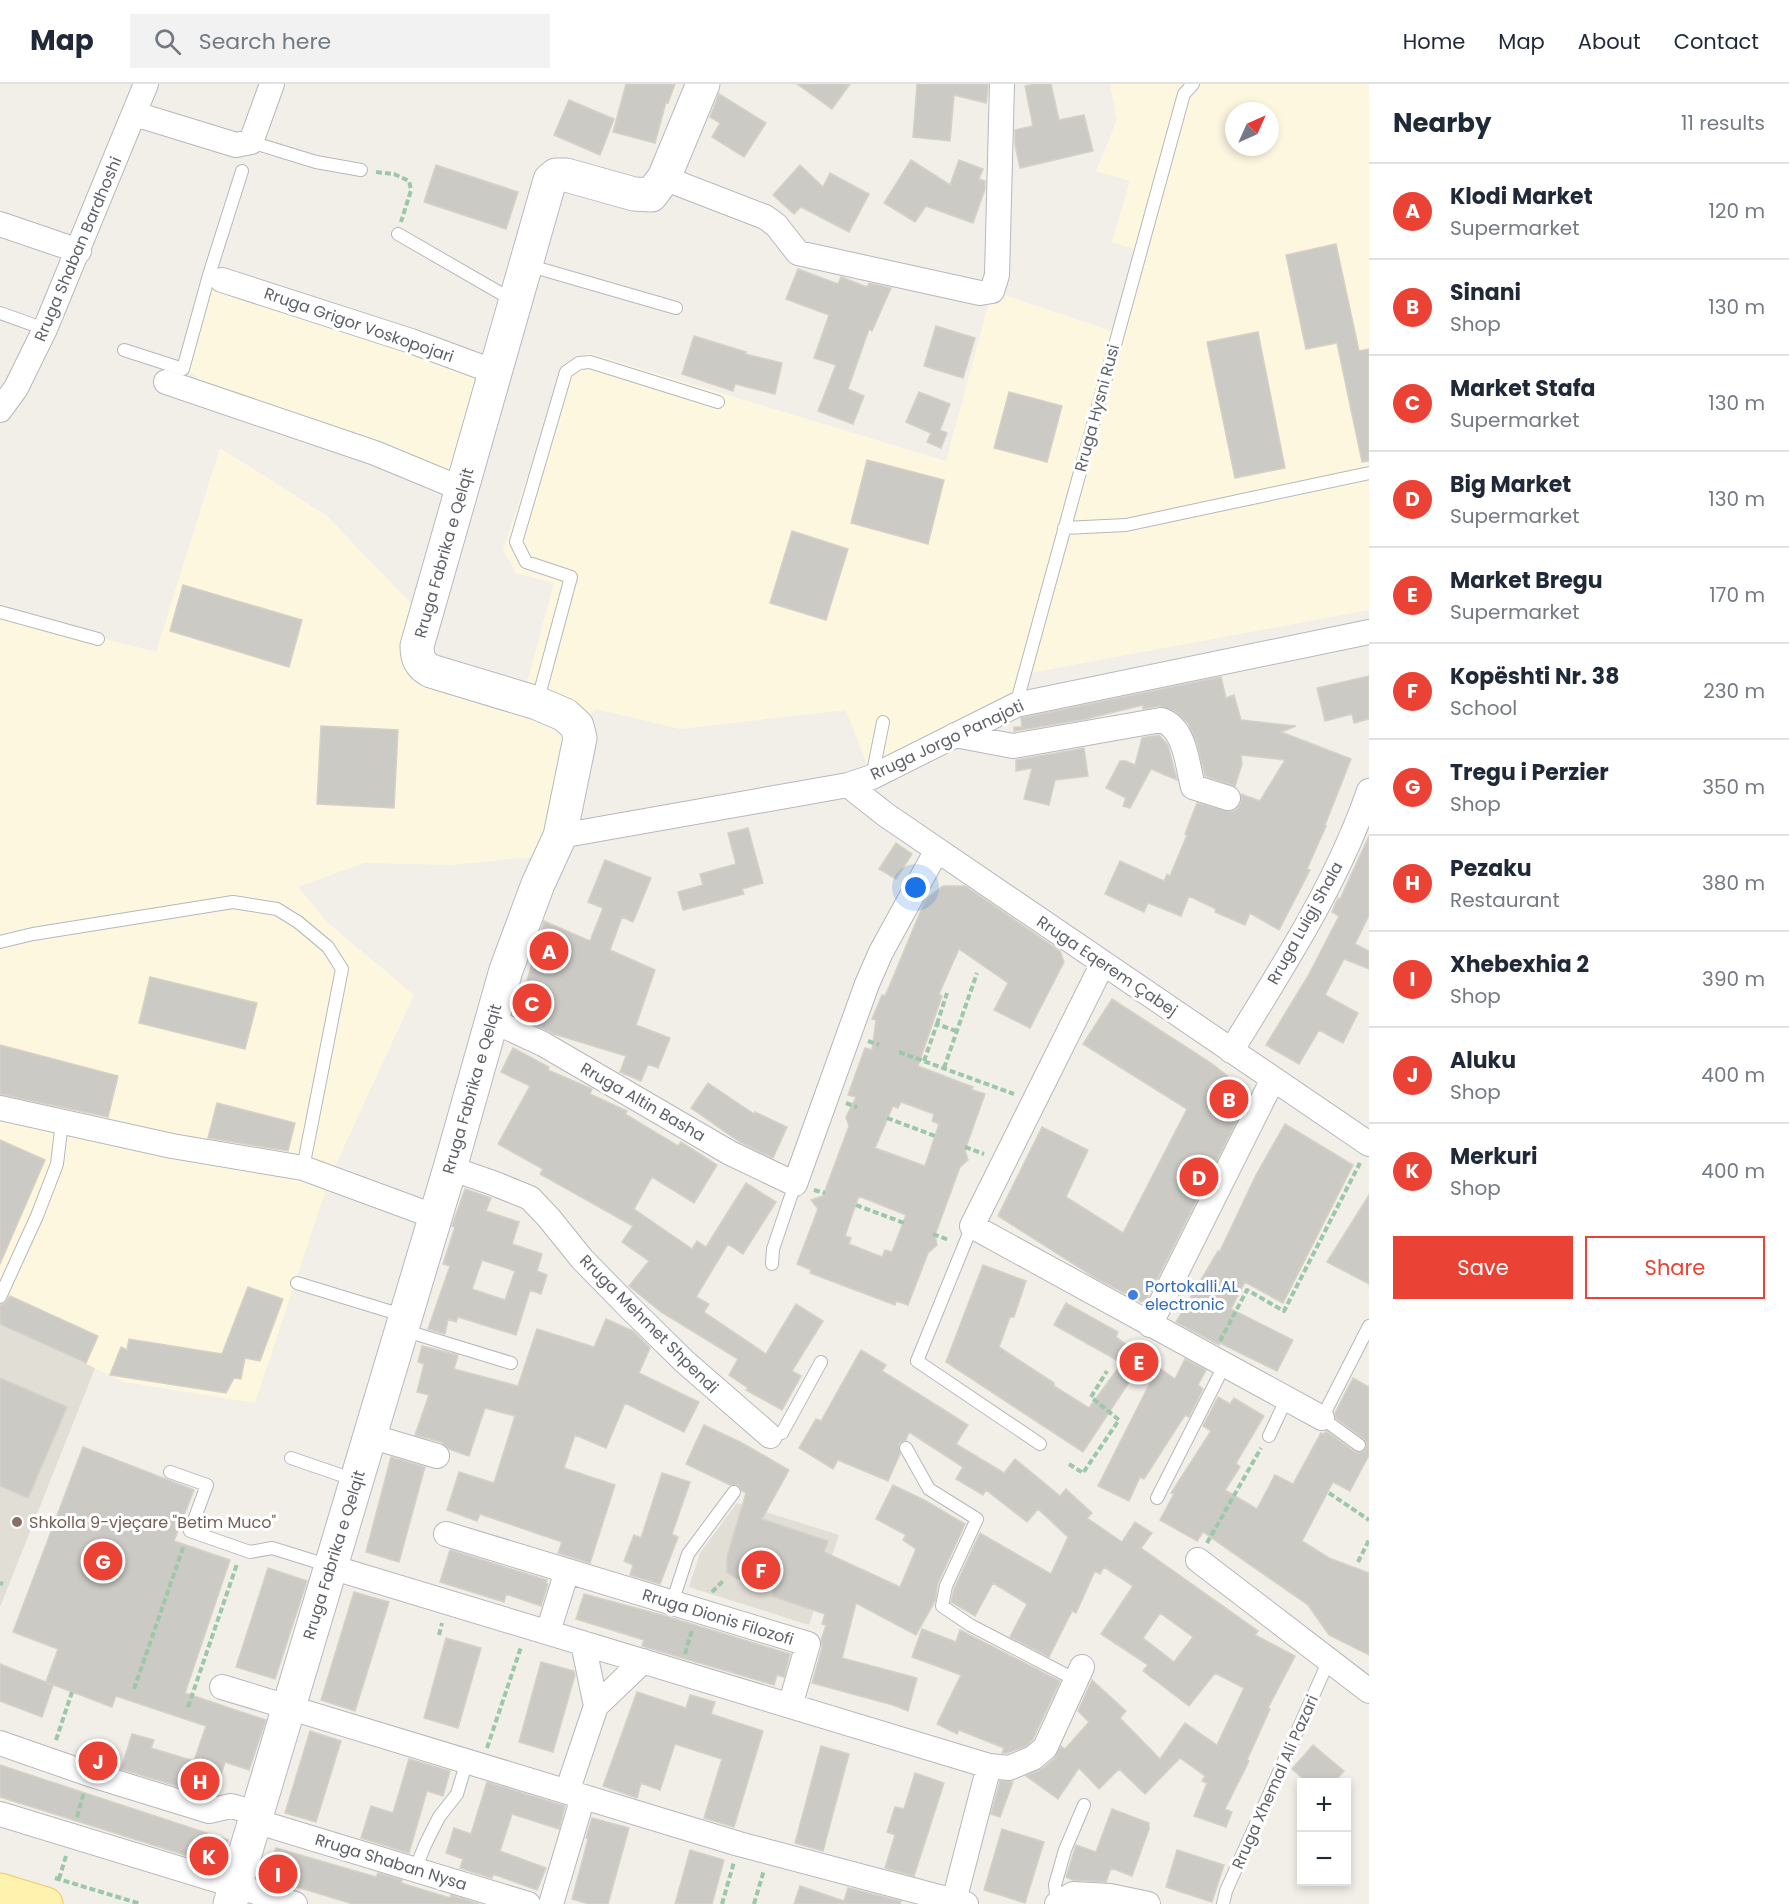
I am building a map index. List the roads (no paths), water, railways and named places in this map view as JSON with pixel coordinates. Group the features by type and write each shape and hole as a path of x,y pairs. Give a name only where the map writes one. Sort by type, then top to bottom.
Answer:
{"main road":[{"path":"0,1890 52,1886"}],"street":[{"name":"Rruga Shaban Bardhoshi","path":"0,410 16,388 45,329 146,84"},
{"path":"135,114 236,145 251,142 272,84"},
{"name":"Rruga Fabrika e Qelqit","path":"233,1895 436,1217 506,970 530,905 560,836 579,738 577,726 565,715 537,703 431,671 420,662 417,646 550,180 556,175 566,175 643,195 651,195 664,178 703,84"},
{"path":"664,178 765,217 776,225 798,253 980,293 992,291 997,275 1002,84"},
{"path":"0,224 79,251"},
{"name":"Rruga Grigor Voskopojari","path":"215,277 411,341 495,372"},
{"path":"181,375 462,489"},
{"name":"Rruga Jorgo Panajoti","path":"560,836 848,785 872,777 1016,705 1369,632"},
{"path":"955,735 1013,746 1161,720 1170,723 1178,732 1193,787 1227,798"},
{"name":"Rruga Eqerem Çabej","path":"848,785 936,850 1273,1079 1365,1153"},
{"name":"Rruga Luigj Shala","path":"1231,1051 1284,964 1364,823 1369,791"},
{"path":"795,1184 863,994 881,952 936,850"},
{"path":"1103,963 972,1226 1322,1418"},
{"name":"Rruga Altin Basha","path":"491,1020 543,1044 730,1153 795,1184"},
{"path":"1150,1325 1273,1079"},
{"path":"0,1108 172,1146 303,1168 436,1217"},
{"name":"Rruga Mehmet Shpendi","path":"450,1168 530,1198 582,1259 637,1315 685,1362 770,1436"},
{"path":"370,1436 437,1456"},
{"name":"Rruga Dionis Filozofi","path":"446,1534 672,1603 704,1602 808,1644 790,1706"},
{"path":"1198,1560 1369,1691"},
{"path":"331,1567 989,1766 1009,1768 1033,1758 1045,1748 1079,1674"},
{"path":"538,1629 567,1571"},
{"path":"551,1904 596,1706 583,1643"},
{"path":"596,1706 643,1661"},
{"path":"222,1687 739,1844 960,1902 989,1766"},
{"name":"Rruga Shaban Nysa","path":"0,1743 89,1774 209,1811 231,1806 256,1817 516,1902"},
{"path":"0,1814 69,1845 233,1895 296,1904"},
{"path":"1057,1904 1073,1894 1110,1896 1148,1904"}],"lane":[{"name":"Rruga Hysni Rusi","path":"1016,705 1184,94 1193,84"},
{"path":"251,142 316,162 361,170"},
{"path":"124,350 181,375 215,277 242,171"},
{"path":"398,234 468,277 515,302"},
{"path":"525,264 676,308"},
{"path":"0,314 45,329"},
{"path":"537,703 571,577 526,562 516,542 566,372 579,363 590,362 718,402"},
{"path":"1064,528 1126,525 1369,473"},
{"path":"0,612 98,639"},
{"path":"872,777 883,722"},
{"path":"0,942 33,933 233,902 277,909 298,922 328,947 342,969 303,1168"},
{"path":"0,1297 37,1216 57,1164 62,1122"},
{"path":"772,1264 773,1249 795,1184"},
{"path":"972,1226 917,1361 1040,1444"},
{"path":"297,1283 511,1363"},
{"path":"1359,1445 1322,1418 1369,1326"},
{"path":"1157,1498 1219,1361"},
{"name":"Rruga Mehmet Shpendi","path":"770,1436 782,1433 821,1362"},
{"path":"1269,1436 1287,1398"},
{"path":"906,1448 929,1489 977,1519 946,1586 942,1606 970,1626 1079,1674"},
{"path":"291,1458 357,1481"},
{"path":"170,1472 207,1485 190,1531 250,1552 272,1548 331,1567"},
{"path":"672,1603 688,1554 734,1492"},
{"name":"Rruga Xhemal Ali Pazari","path":"1223,1904 1226,1891 1329,1660"},
{"path":"415,1870 424,1845 474,1763"},
{"path":"1057,1904 1055,1885 1065,1850 1084,1805"}],"place":[{"name":"Klodi Market","path":"549,951"},
{"name":"Market Stafa","path":"532,1003"},
{"name":"Sinani","path":"1229,1099"},
{"name":"Big Market","path":"1199,1177"},
{"name":"Portokalli.AL electronic","path":"1133,1295"},
{"name":"Market Bregu","path":"1139,1362"},
{"name":"Shkolla 9-vjeçare \"Betim Muco\"","path":"17,1522"},
{"name":"Tregu i Perzier","path":"103,1561"},
{"name":"Kopështi Nr. 38","path":"761,1570"},
{"name":"Aluku","path":"98,1761"},
{"name":"Pezaku","path":"200,1781"},
{"name":"Merkuri","path":"209,1856"},
{"name":"Xhebexhia 2","path":"278,1874"}]}
